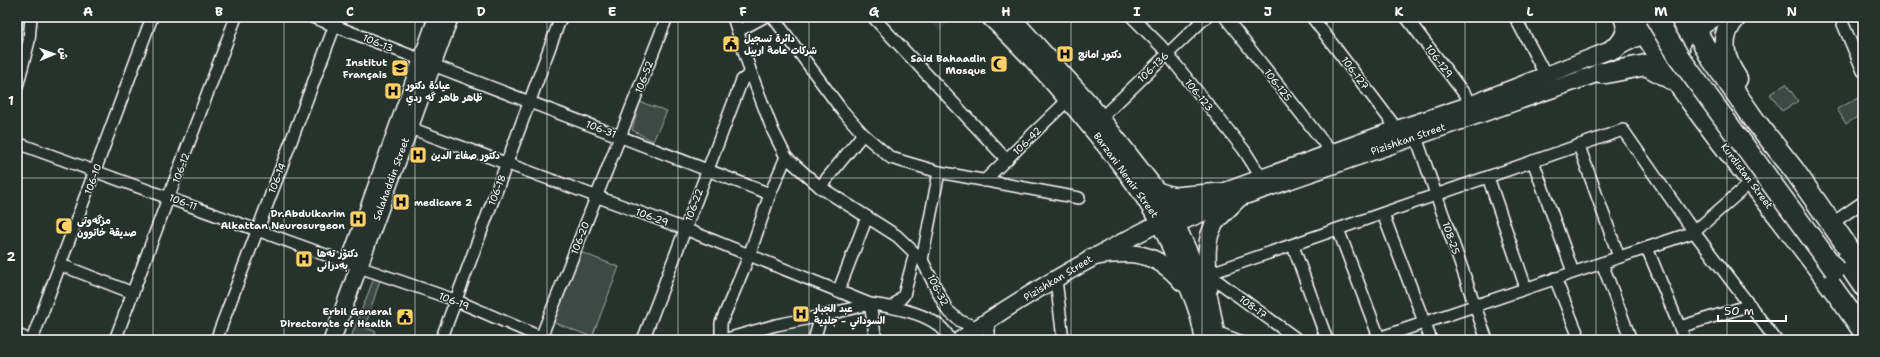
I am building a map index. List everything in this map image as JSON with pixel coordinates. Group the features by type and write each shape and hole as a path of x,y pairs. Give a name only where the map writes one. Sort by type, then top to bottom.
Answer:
{"highway":[{"path":"1613,49 1620,44 1625,36 1627,26 1624,17"},
{"name":"Kurdistan Street","path":"1635,17 1639,37 1650,56 1679,84 1751,182 1838,294 1863,332"},
{"path":"1736,17 1728,26 1725,33 1725,50 1729,64 1782,146 1794,170"},
{"path":"1639,37 1680,21"},
{"path":"1650,56 1680,21"},
{"path":"1680,21 1693,45 1711,58 1756,122"},
{"path":"1680,21 1678,52 1682,80 1689,96 1699,112"},
{"path":"1680,21 1696,60 1863,286"},
{"path":"1600,73 1646,65 1679,84"},
{"path":"1699,112 1695,102 1698,90 1707,82 1719,80 1756,122 1794,170 1831,224 1863,310"}],"main road":[{"name":"Salahaddin Street","path":"321,340 354,265 410,128 437,17"},
{"name":"Salahaddin Street","path":"332,340 354,265 427,62 450,17"},
{"name":"Barzani Nemir Street","path":"990,17 1013,38 1068,100 1168,219"},
{"name":"Barzani Nemir Street","path":"1011,17 1055,63 1101,118 1157,191 1201,298 1199,312 1213,337"},
{"name":"Pizishkan Street","path":"960,340 983,324 1092,257 1221,192 1331,152 1472,104 1546,76 1639,37"},
{"name":"Pizishkan Street","path":"1168,219 1239,198 1650,56"},
{"path":"1157,191 1174,196 1221,192"},
{"path":"1092,257 1113,253 1131,253 1156,260 1168,268 1201,298 1208,274 1208,246 1210,234 1215,224 1239,198"},
{"path":"17,338 22,340"}],"street":[{"path":"17,87 29,41 31,17"},
{"name":"106-10","path":"32,340 61,266 152,17"},
{"name":"106-12","path":"115,340 170,198 236,17"},
{"name":"106-13","path":"312,17 337,21 427,62"},
{"name":"106-18","path":"441,340 561,17"},
{"name":"106-52","path":"621,136 667,17"},
{"path":"733,17 751,74 773,130 786,157 770,194 749,256 721,323 722,340 776,324 821,316 870,304 876,340"},
{"path":"738,31 764,17"},
{"path":"772,17 841,109 863,134 891,158 939,172 1080,198"},
{"path":"873,17 1007,160"},
{"name":"106-123","path":"1132,17 1167,54 1244,150 1261,177"},
{"name":"106-136","path":"1101,118 1206,17"},
{"name":"106-125","path":"1225,17 1331,152"},
{"name":"106-127","path":"1312,17 1397,129"},
{"name":"106-129","path":"1406,17 1472,104"},
{"path":"1515,17 1546,76"},
{"path":"1840,17 1863,71"},
{"name":"106-14","path":"216,340 337,21"},
{"name":"106-31","path":"427,62 770,194"},
{"name":"106-22","path":"643,340 742,80 751,74"},
{"name":"106-42","path":"984,181 1068,100"},
{"name":"106-29","path":"410,128 685,229 870,304 893,307 917,314 938,325 945,331 950,340"},
{"path":"1208,274 1623,130 1694,232 1776,340"},
{"path":"820,188 863,134"},
{"name":"106-20","path":"543,339 621,136"},
{"name":"108-25","path":"1416,136 1487,340"},
{"name":"106-11","path":"17,143 354,265"},
{"path":"1579,146 1619,257"},
{"name":"106-32","path":"786,157 820,188 897,236 919,257 948,310 960,321 983,324"},
{"path":"1533,162 1573,272"},
{"path":"893,307 904,295 919,257 939,172"},
{"path":"1488,177 1526,288"},
{"path":"1338,229 1377,339 1694,232 1751,182"},
{"path":"1831,224 1863,202"},
{"path":"1384,214 1431,340"},
{"path":"838,292 867,217"},
{"path":"1292,246 1326,340"},
{"path":"1647,248 1685,340"},
{"path":"1602,263 1631,340"},
{"name":"106-19","path":"354,265 455,300 543,339"},
{"path":"61,266 133,293"},
{"name":"108-17","path":"1208,274 1298,340"},
{"path":"1555,278 1577,339"},
{"path":"1056,279 1063,340"},
{"path":"1680,327 1750,305"},
{"path":"814,340 821,316"},
{"path":"983,324 989,340"},
{"path":"1213,337 1237,340"}],"shaded area":[{"path":"17,17 24,17 21,50 17,64"},
{"path":"925,17 954,17 940,31"},
{"path":"1786,84 1798,101 1782,111 1770,94"},
{"path":"1860,97 1863,103 1863,113 1846,124 1837,109"},
{"path":"640,102 667,111 653,141 632,130"},
{"path":"580,252 619,267 592,337 553,322"},
{"path":"374,278 380,280 365,327 376,332 373,340 350,340"},
{"path":"789,323 812,324 809,340 772,340 768,330"}],"place":[{"name":"دائرة تسجيل شركات عامة اربيل","path":"731,44"},
{"name":"دكتور امانج","path":"1065,54"},
{"name":"Said Bahaadin Mosque","path":"999,64"},
{"name":"Institut Français","path":"400,68"},
{"name":"عيادة دكتور ظاهر طاهر گه ردي","path":"393,91"},
{"name":"دكتور صفاء الدين","path":"418,155"},
{"name":"medicare 2","path":"401,202"},
{"name":"Dr.Abdulkarim Alkattan Neurosurgeon","path":"358,219"},
{"name":"مزگەوتی صديقة خاتوون","path":"64,226"},
{"name":"دکتۆر تەها بەدرانی","path":"304,259"},
{"name":"عبد الجبار السوداني - جلدية","path":"801,314"},
{"name":"Erbil General Directorate of Health","path":"405,317"}]}
